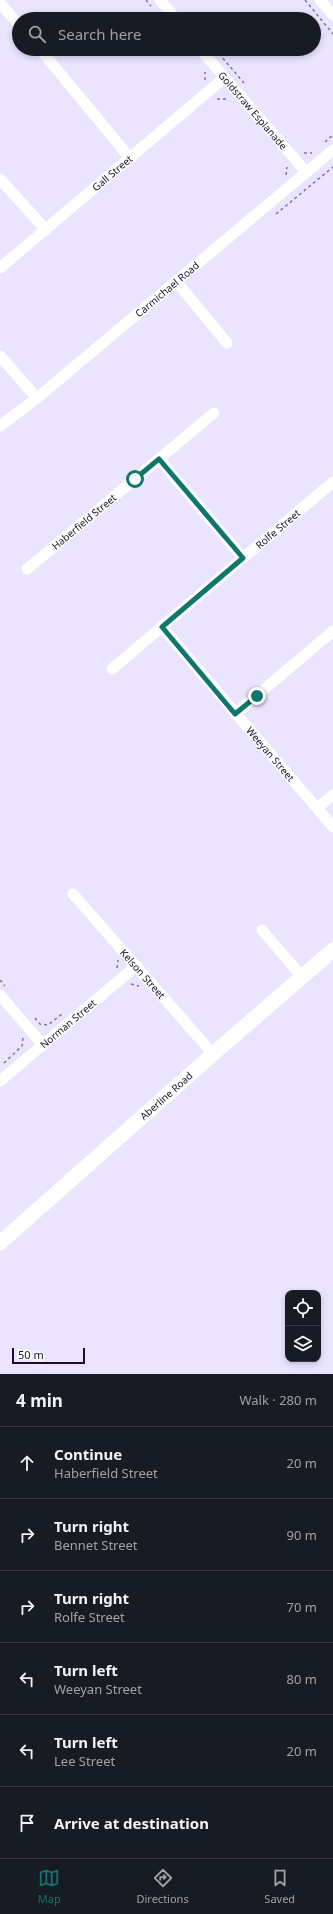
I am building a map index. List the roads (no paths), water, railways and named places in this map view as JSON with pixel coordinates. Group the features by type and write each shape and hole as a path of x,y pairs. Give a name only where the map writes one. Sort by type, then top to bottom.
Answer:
{"street":[{"path":"160,0 170,12"},
{"path":"320,0 333,15"},
{"path":"0,3 12,17"},
{"path":"46,56 130,158"},
{"name":"Goldstraw Esplanade","path":"200,56 224,78 306,172"},
{"name":"Gall Street","path":"0,268 224,78"},
{"name":"Carmichael Road","path":"0,426 37,398 333,150"},
{"path":"0,179 46,230"},
{"path":"176,281 228,343"},
{"path":"0,356 37,398"},
{"name":"Haberfield Street","path":"27,569 214,413"},
{"path":"159,459 243,558"},
{"name":"Rolfe Street","path":"112,668 333,482"},
{"name":"Weeyan Street","path":"162,627 333,827"},
{"path":"235,714 333,631"},
{"path":"317,808 333,795"},
{"name":"Kelson Street","path":"73,894 213,1054"},
{"path":"262,930 302,977"},
{"name":"Aberline Road","path":"0,1243 333,950"},
{"name":"Norman Street","path":"0,1081 136,966"},
{"path":"5,993 42,1044"}]}
